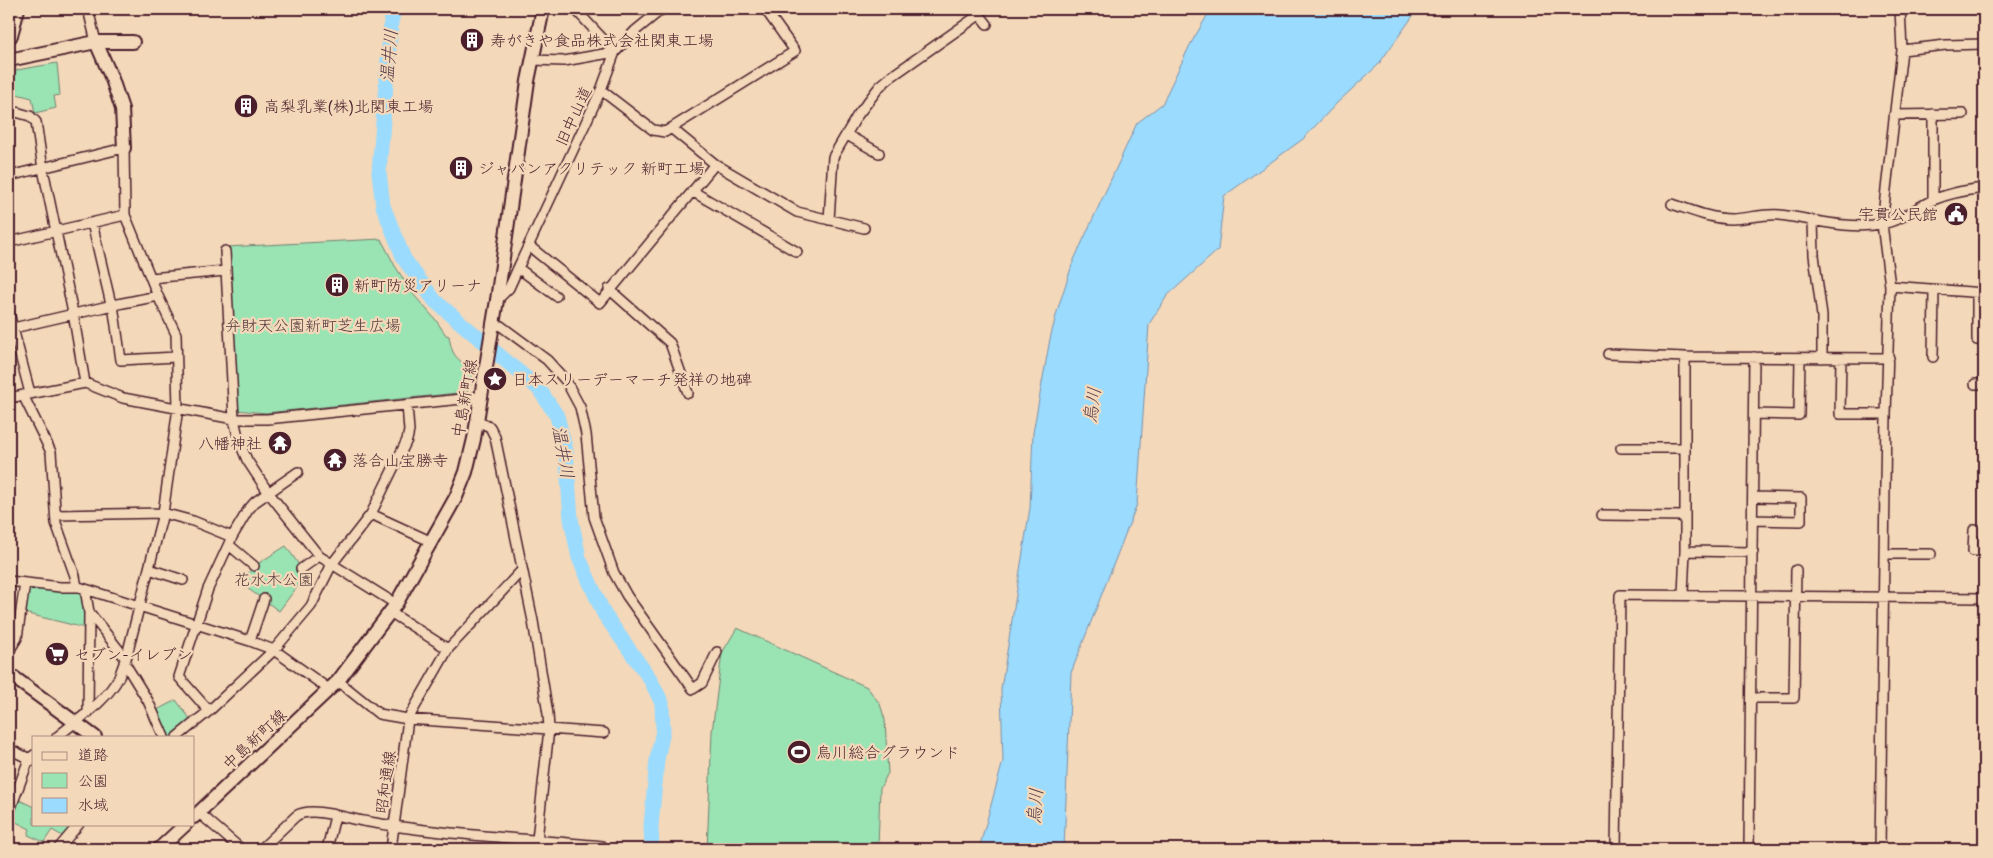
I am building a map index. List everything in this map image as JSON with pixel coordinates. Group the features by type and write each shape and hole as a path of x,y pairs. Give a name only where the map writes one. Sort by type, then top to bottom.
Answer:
{"highway":[{"path":"9,35 16,9"}],"main road":[{"name":"中島新町線","path":"195,813 334,685 393,608 432,542 462,485 481,397 532,60 543,9"},
{"path":"9,60 96,42 116,40 133,42"},
{"path":"96,42 112,79 122,109 124,148"},
{"path":"9,674 94,736"},
{"path":"159,849 184,826"}],"street":[{"path":"88,9 96,42"},
{"path":"575,9 615,52"},
{"name":"旧中山道","path":"496,300 509,288 602,90 615,52 635,31 662,9"},
{"path":"602,90 653,130 665,132 796,51 765,9"},
{"path":"1880,849 1886,414 1890,286 1882,224 1902,50 1900,9"},
{"path":"829,220 833,157 857,116 880,86 977,12 987,24"},
{"path":"1902,50 1946,45 1984,44"},
{"path":"532,60 564,61 615,52"},
{"path":"9,110 34,119 85,382"},
{"path":"1933,114 1933,200"},
{"path":"1894,115 1963,114"},
{"path":"671,128 715,164 797,212 864,228"},
{"path":"847,135 879,153"},
{"path":"9,176 124,148 125,215 150,278 176,334 178,408 163,513 125,661 118,678 88,714 58,736"},
{"path":"529,246 600,303 715,164"},
{"path":"1672,204 1701,214 1730,219 1778,214 1813,221 1853,225 1882,224 1899,219 1933,200 1959,192 1984,188"},
{"path":"692,192 797,252"},
{"path":"9,242 125,215"},
{"path":"1813,221 1814,255 1822,316 1822,358"},
{"path":"92,223 110,300 113,304 121,360 176,357"},
{"path":"225,251 234,418 239,441 247,460 268,492 319,556 448,649"},
{"path":"518,268 556,296"},
{"path":"150,278 225,271"},
{"path":"1890,286 1981,293 1977,340 1984,341"},
{"path":"609,290 670,343 688,393"},
{"path":"1933,357 1934,290"},
{"path":"11,329 113,304 158,296"},
{"path":"9,314 27,394 51,452 56,523 81,588 88,612 88,714"},
{"path":"492,326 501,326 547,360 566,381 580,407 586,434 594,517 614,573 627,596 693,689 702,683 717,652"},
{"path":"1608,354 1889,358"},
{"path":"1683,594 1685,551 1683,448 1685,356"},
{"path":"1749,849 1754,357"},
{"path":"1754,414 1799,415 1800,358"},
{"path":"1841,358 1840,414 1886,414"},
{"path":"9,398 85,382 123,398 234,418 267,419 481,397"},
{"path":"178,736 209,711 274,650 310,606 332,564 371,514 407,440 409,431 407,405"},
{"path":"477,420 490,427 495,437 533,621 549,729 536,849"},
{"path":"1621,448 1683,448"},
{"path":"209,711 179,677 208,589 230,541 248,510 268,492 298,472"},
{"path":"1753,497 1801,498 1801,521 1753,520"},
{"path":"56,515 163,513 194,520 230,541 254,566"},
{"path":"371,514 432,542"},
{"path":"1602,515 1684,516"},
{"path":"1984,531 1974,530 1973,551 1984,551"},
{"path":"1685,551 1753,552"},
{"path":"1885,554 1931,554"},
{"path":"301,569 319,556"},
{"path":"149,569 183,580"},
{"path":"408,719 448,649 522,570"},
{"path":"1751,698 1794,698 1796,570"},
{"path":"9,581 81,588 250,641 274,650 379,714 408,719 604,733"},
{"path":"9,651 18,638 25,583"},
{"path":"1616,849 1620,595 1683,594 1796,598 1984,598"},
{"path":"250,641 264,599"},
{"path":"88,612 125,661 148,702 164,736"},
{"name":"昭和通線","path":"391,849 408,719"},
{"path":"9,749 32,758 9,813"},
{"path":"261,849 302,812 316,812 394,827 602,846"},
{"path":"195,813 241,849"},
{"path":"327,849 335,816"},
{"path":"58,849 77,826"}],"green space":[{"path":"57,63 60,95 54,96 56,108 35,113 32,98 9,92 9,77 17,70"},
{"name":"弁財天公園新町芝生広場","path":"381,239 413,294 446,335 449,336 453,352 471,371 471,383 467,392 266,413 236,410 226,247"},
{"name":"花水木公園","path":"286,546 306,575 279,611 240,583 254,566"},
{"path":"27,588 81,591 85,628 24,613"},
{"name":"烏川総合グラウンド","path":"737,628 867,687 880,704 885,720 888,773 880,788 878,849 707,849 712,732 722,653"},
{"path":"176,700 191,720 173,736 166,736 155,711"},
{"path":"17,799 32,806 32,826 68,826 72,828 64,837 52,830 44,842 28,835 30,829 10,819"}],"water":[{"name":"烏川","path":"1211,9 1418,9 1378,65 1338,102 1303,139 1224,196 1218,250 1167,296 1149,324 1137,504 1071,673 1064,849 979,849 1003,761 1001,689 1030,508 1033,433 1050,339 1058,308 1073,262 1137,123 1162,104 1190,45"}],"waterway":[{"name":"温井川","path":"394,9 391,22 379,172 383,206 404,259 435,301 539,389 557,416 566,451 571,519 579,558 604,614 650,679 662,703 663,730 657,760 651,826 652,849"}],"place":[{"name":"寿がきや食品株式会社関東工場","path":"472,40"},
{"name":"高梨乳業(株)北関東工場","path":"246,106"},
{"name":"ジャパンアクリテック 新町工場","path":"461,168"},
{"name":"宇貫公民館","path":"1956,214"},
{"name":"新町防災アリーナ","path":"337,285"},
{"name":"日本スリーデーマーチ発祥の地碑","path":"495,379"},
{"name":"八幡神社","path":"280,443"},
{"name":"落合山宝勝寺","path":"335,460"},
{"name":"セブン-イレブン","path":"57,654"},
{"name":"烏川総合グラウンド","path":"799,752"}]}
